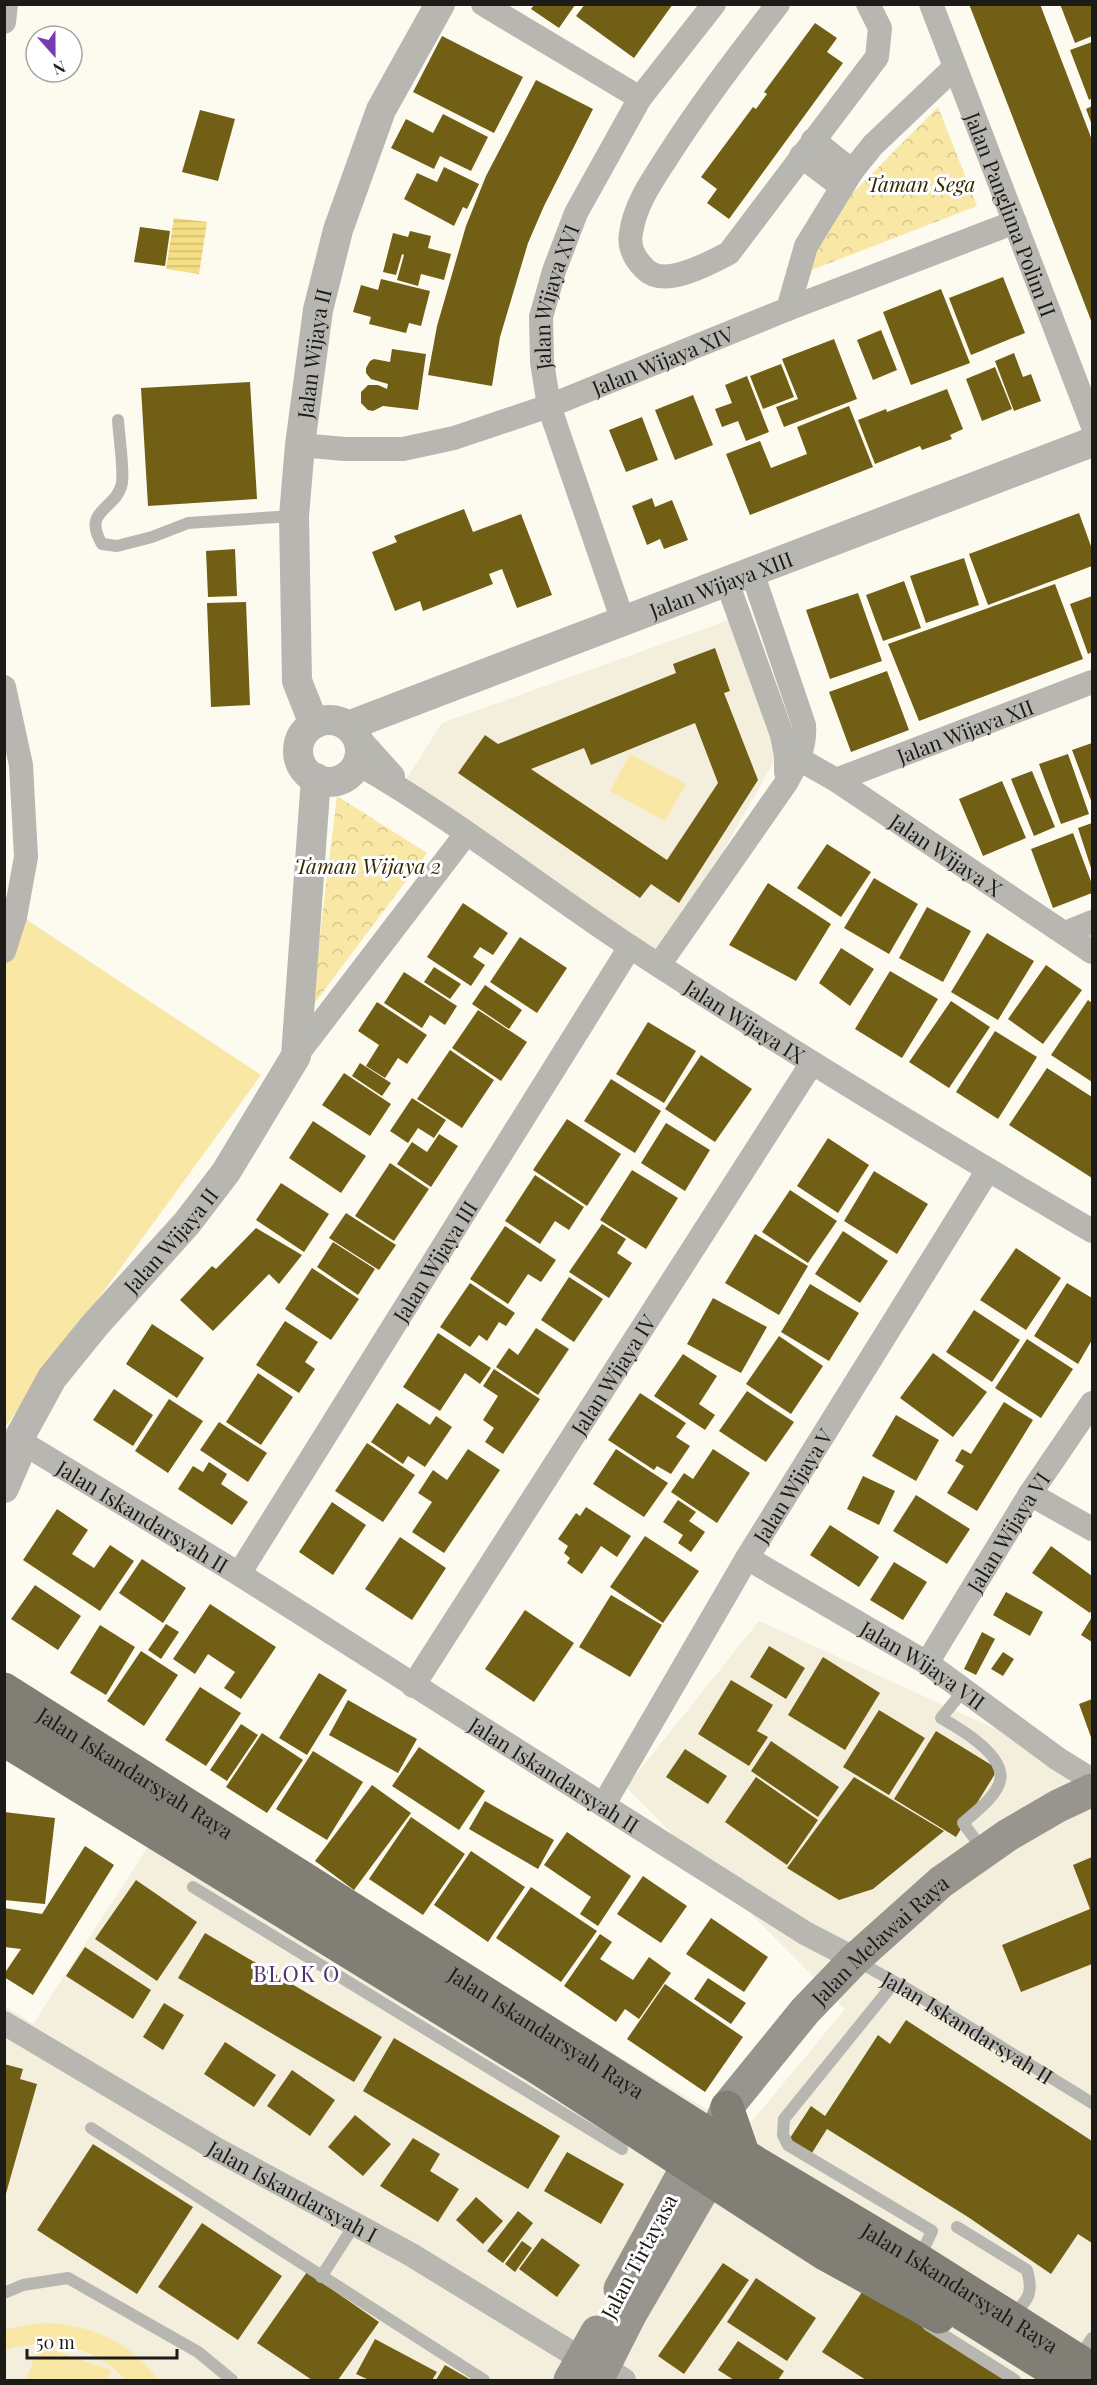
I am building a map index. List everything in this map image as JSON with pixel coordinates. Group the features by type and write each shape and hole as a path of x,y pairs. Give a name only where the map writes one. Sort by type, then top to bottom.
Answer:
{"main road":[{"name":"Jalan Iskandarsyah Raya","path":"4,1689 744,2156 925,2248 1010,2318 1083,2362"},
{"path":"4,1714 1083,2362"},
{"name":"Jalan Iskandarsyah Raya","path":"4,1740 410,2004 698,2172 823,2253 915,2302 1024,2378"},
{"name":"Jalan Melawai Raya","path":"709,2134 727,2107 805,2011 855,1959 941,1882 1008,1835 1058,1806 1092,1791"},
{"path":"727,2107 744,2156"},
{"name":"Jalan Tirtayasa","path":"596,2374 630,2315 653,2251 698,2172 709,2134"}],"street":[{"path":"4,22 6,4"},
{"name":"Jalan Wijaya II","path":"314,724 297,681 294,516 300,445 318,310 338,230 381,110 440,4"},
{"path":"483,4 640,98"},
{"name":"Jalan Wijaya XVI","path":"623,621 549,406 542,362 541,317 554,271 576,213 640,98 714,4"},
{"path":"778,4 694,114 642,196 630,234 633,257 648,272 671,277 702,267 729,252 877,57 880,28 868,4"},
{"name":"Jalan Panglima Polim II","path":"931,4 1092,424"},
{"path":"788,309 806,246 847,179 873,145 955,67"},
{"path":"807,148 847,179"},
{"name":"Jalan Wijaya XIV","path":"300,445 345,449 403,449 454,438 549,406 788,309 1015,222"},
{"name":"Jalan Wijaya XIII","path":"354,741 623,621 1092,442"},
{"path":"659,965 786,783 793,758 782,735 739,577"},
{"name":"Jalan Wijaya XII","path":"836,780 1092,682"},
{"path":"4,687 21,765 26,857 15,917 4,951"},
{"path":"331,720 354,741 350,773 340,780 328,782 316,778 303,766 299,750 304,734 314,724 331,720"},
{"name":"Jalan Wijaya IX","path":"354,741 409,793 630,947 812,1063 1092,1231"},
{"name":"Jalan Wijaya X","path":"793,758 836,780 1092,952"},
{"name":"Jalan Wijaya II","path":"296,1056 316,778"},
{"name":"Jalan Wijaya II","path":"4,1488 19,1440 52,1378 95,1325 187,1223 226,1172 296,1056 466,834"},
{"path":"1065,933 1092,922"},
{"name":"Jalan Wijaya III","path":"239,1574 630,947"},
{"name":"Jalan Wijaya IV","path":"414,1686 812,1063"},
{"name":"Jalan Wijaya V","path":"604,1804 747,1558 988,1170"},
{"name":"Jalan Wijaya VI","path":"927,1663 1030,1494 1092,1402"},
{"name":"Jalan Iskandarsyah II","path":"19,1440 239,1574 805,1933 855,1959"},
{"path":"1030,1494 1092,1528"},
{"name":"Jalan Wijaya VII","path":"747,1558 927,1663 1058,1759 1092,1780"},
{"name":"Jalan Iskandarsyah I","path":"4,2023 216,2149 410,2254 596,2374"}],"lane":[{"path":"118,420 122,483 117,494 96,520 95,532 102,544 117,546 188,524 294,516"},
{"path":"964,1690 942,1718 963,1730 989,1751 999,1772 1000,1781 992,1794 963,1823 985,1852"},
{"path":"193,1887 410,2004 622,2149"},
{"name":"Jalan Iskandarsyah II","path":"855,1959 1092,2103"},
{"path":"894,1983 784,2119 783,2135 788,2145 932,2231 925,2248"},
{"path":"91,2128 484,2380"},
{"path":"321,2277 355,2224"},
{"path":"957,2227 1027,2270 1032,2286 1028,2300 1010,2318"},
{"path":"4,2293 23,2285 68,2278 198,2352 231,2380"}],"shaded area":[{"path":"174,218 207,222 199,274 166,269"},
{"path":"729,620 777,756 721,855 655,950 405,781 442,723"},
{"path":"759,1621 1092,1773 1092,2380 5,2380 4,2005 33,2024 181,1796 744,2131 845,2009 626,1787"}],"green space":[{"name":"Taman Sega","path":"938,107 977,206 801,274 832,214"},
{"path":"630,754 686,784 665,821 610,791"},
{"name":"Taman Wijaya 2","path":"337,796 427,853 311,1008"},
{"path":"21,916 261,1075 5,1427 4,966"},
{"path":"46,2323 79,2327 109,2338 136,2355 158,2380 126,2380 100,2359 70,2347 38,2344 5,2350 5,2330"},
{"path":"39,2345 111,2370 107,2380 26,2380"}],"building":[{"path":"585,4 673,4 634,58 576,16"},
{"path":"969,4 1040,4 1092,140 1092,323"},
{"path":"1060,4 1092,4 1092,36 1075,43"},
{"path":"534,5 575,5 559,28 531,9"},
{"path":"815,23 837,38 827,52 843,63 729,219 707,203 717,189 701,177 753,107 756,109 767,94 764,92"},
{"path":"442,36 523,77 494,133 413,92"},
{"path":"1092,42 1092,98 1089,100 1070,50"},
{"path":"536,80 593,109 528,243 500,337 492,386 428,375 437,326 466,226 486,176"},
{"path":"1092,106 1092,125 1086,109"},
{"path":"200,110 235,119 218,181 182,172"},
{"path":"443,114 488,137 471,171 440,156 434,169 391,148 406,119 433,133"},
{"path":"444,167 479,184 467,209 463,207 454,226 404,199 417,173 437,182"},
{"path":"140,227 170,231 165,266 134,262"},
{"path":"410,231 431,236 428,248 451,254 444,280 421,274 418,286 397,280 404,255 402,254 396,275 383,272 393,233 408,237"},
{"path":"1003,277 1025,333 971,355 949,298"},
{"path":"381,279 430,291 421,326 409,323 406,333 369,324 371,317 353,312 361,285 378,290"},
{"path":"941,289 970,363 911,385 883,312"},
{"path":"881,330 897,370 873,380 857,340"},
{"path":"834,339 857,399 784,427 776,407 798,399 782,359"},
{"path":"392,349 426,354 418,410 383,406 373,411 368,410 361,403 361,392 368,385 378,385 387,389 388,384 371,379 366,373 366,368 374,359 390,362"},
{"path":"1014,353 1023,377 1031,374 1041,401 1014,411 995,361"},
{"path":"781,364 794,397 763,409 750,376"},
{"path":"995,367 1012,409 982,421 966,379"},
{"path":"747,376 769,432 746,441 738,421 722,427 715,409 732,403 725,385"},
{"path":"250,382 257,499 148,506 141,388"},
{"path":"947,389 963,429 950,435 952,439 922,450 920,446 875,464 858,420 886,409 887,412"},
{"path":"693,395 713,445 675,460 655,410"},
{"path":"849,406 873,467 750,515 726,454 760,441 771,468 807,454 797,427"},
{"path":"642,417 658,460 626,472 609,430"},
{"path":"652,498 655,507 672,500 688,540 664,549 660,539 647,545 632,506"},
{"path":"464,509 473,532 521,514 552,595 517,608 502,569 489,574 493,584 423,611 420,601 395,611 372,552 397,542 394,536"},
{"path":"1079,513 1092,549 1092,566 988,605 969,554"},
{"path":"235,549 237,596 208,597 206,551"},
{"path":"964,558 979,605 926,623 910,576"},
{"path":"904,581 921,628 883,641 866,595"},
{"path":"1055,584 1083,659 919,721 888,644"},
{"path":"858,593 882,661 830,679 806,610"},
{"path":"1092,596 1092,652 1088,654 1070,604"},
{"path":"246,602 250,705 211,707 207,603"},
{"path":"715,648 730,691 724,693 758,780 679,903 651,884 640,898 458,773 485,735 498,744 676,673 673,664","holes":["695,723 718,783 667,860 531,769 584,748 591,765"]},
{"path":"887,671 909,730 851,752 829,692"},
{"path":"1092,743 1092,803 1072,750"},
{"path":"1068,754 1089,814 1061,824 1039,764"},
{"path":"1032,771 1055,827 1034,836 1011,779"},
{"path":"1002,781 1026,838 983,856 959,799"},
{"path":"1092,823 1092,871 1078,828"},
{"path":"1073,833 1092,884 1092,893 1053,908 1031,849"},
{"path":"827,844 871,872 841,917 797,888"},
{"path":"874,878 918,904 889,954 844,928"},
{"path":"768,883 831,924 796,981 729,945"},
{"path":"463,903 508,933 493,955 480,947 473,957 485,965 471,986 427,957"},
{"path":"927,907 971,931 943,982 899,958"},
{"path":"987,933 1034,961 998,1020 951,992"},
{"path":"520,937 567,968 537,1013 490,982"},
{"path":"841,948 874,969 850,1006 819,983"},
{"path":"1046,965 1082,990 1043,1044 1008,1019"},
{"path":"434,967 461,984 450,999 424,982"},
{"path":"890,971 938,999 902,1058 855,1029"},
{"path":"404,972 457,1006 445,1025 430,1015 422,1028 384,1003"},
{"path":"485,985 522,1010 509,1029 472,1004"},
{"path":"1088,1000 1092,1003 1092,1082 1051,1055"},
{"path":"951,1001 990,1027 949,1088 909,1062"},
{"path":"377,1002 427,1035 407,1064 398,1058 385,1078 366,1066 379,1045 358,1031"},
{"path":"478,1010 527,1042 501,1081 452,1048"},
{"path":"648,1022 696,1051 664,1103 616,1074"},
{"path":"995,1031 1037,1057 998,1119 956,1092"},
{"path":"450,1050 494,1080 462,1128 417,1099"},
{"path":"701,1055 752,1089 715,1142 665,1109"},
{"path":"360,1063 391,1083 382,1096 352,1076"},
{"path":"1047,1068 1092,1097 1092,1178 1009,1125"},
{"path":"344,1073 391,1104 370,1136 322,1105"},
{"path":"611,1079 661,1111 635,1153 584,1121"},
{"path":"412,1098 446,1120 434,1138 418,1128 408,1143 390,1131"},
{"path":"567,1119 621,1154 587,1206 533,1170"},
{"path":"313,1121 366,1156 341,1193 289,1158"},
{"path":"666,1123 710,1150 685,1191 641,1163"},
{"path":"439,1134 458,1146 431,1187 397,1164 412,1142 427,1152"},
{"path":"828,1138 869,1165 838,1213 797,1186"},
{"path":"390,1163 429,1189 394,1241 355,1216"},
{"path":"632,1170 678,1198 646,1249 600,1220"},
{"path":"874,1171 928,1204 897,1254 844,1221"},
{"path":"535,1175 584,1207 569,1230 555,1221 540,1244 505,1221"},
{"path":"281,1183 329,1214 304,1252 256,1220"},
{"path":"790,1190 837,1221 808,1263 762,1232"},
{"path":"346,1213 396,1245 379,1270 329,1238"},
{"path":"602,1224 626,1239 617,1253 632,1263 609,1298 569,1272"},
{"path":"505,1226 556,1260 541,1282 528,1274 508,1304 470,1279"},
{"path":"256,1228 302,1255 279,1284 269,1274 213,1331 180,1300 212,1266 216,1269"},
{"path":"843,1231 888,1261 860,1303 815,1274"},
{"path":"755,1234 808,1266 779,1315 725,1283"},
{"path":"333,1242 375,1269 358,1295 317,1267"},
{"path":"1016,1248 1061,1278 1026,1330 980,1300"},
{"path":"312,1268 359,1299 331,1340 285,1309"},
{"path":"569,1277 603,1299 574,1342 541,1320"},
{"path":"470,1283 515,1313 506,1326 499,1322 487,1341 479,1335 470,1347 440,1327"},
{"path":"1067,1283 1092,1298 1092,1340 1078,1364 1034,1336"},
{"path":"810,1284 859,1313 829,1361 781,1332"},
{"path":"713,1298 767,1327 741,1373 687,1344"},
{"path":"974,1310 1020,1340 992,1382 946,1352"},
{"path":"285,1321 318,1342 305,1362 315,1369 299,1393 256,1365"},
{"path":"152,1324 204,1358 177,1398 126,1364"},
{"path":"536,1328 569,1349 538,1395 496,1367 509,1348 518,1355"},
{"path":"438,1333 491,1368 480,1384 465,1373 440,1411 403,1387"},
{"path":"779,1336 823,1366 791,1414 746,1384"},
{"path":"1027,1339 1073,1369 1041,1418 995,1388"},
{"path":"933,1353 987,1392 953,1437 900,1398"},
{"path":"683,1354 717,1376 699,1404 715,1415 705,1430 654,1396"},
{"path":"494,1369 540,1399 503,1454 485,1442 494,1428 483,1420 498,1396 483,1386"},
{"path":"258,1373 293,1397 261,1445 226,1422"},
{"path":"114,1389 153,1415 133,1446 93,1420"},
{"path":"747,1391 794,1422 766,1462 719,1431"},
{"path":"640,1393 686,1423 676,1437 690,1446 671,1474 657,1466 654,1470 608,1440"},
{"path":"169,1399 203,1421 168,1473 135,1451"},
{"path":"1004,1402 1033,1420 977,1511 947,1493 964,1466 955,1461 962,1449 971,1454"},
{"path":"397,1403 430,1425 436,1416 452,1427 425,1467 408,1456 403,1464 371,1442"},
{"path":"896,1415 939,1440 916,1481 872,1456"},
{"path":"219,1422 267,1453 248,1482 200,1450"},
{"path":"367,1443 415,1475 383,1522 335,1491"},
{"path":"468,1449 500,1470 444,1553 412,1532 432,1502 418,1493 433,1470 447,1480"},
{"path":"616,1449 668,1483 644,1517 593,1484"},
{"path":"713,1449 750,1473 717,1523 671,1492 684,1473 693,1479"},
{"path":"209,1462 227,1474 221,1484 248,1502 232,1525 178,1489 193,1466 203,1472"},
{"path":"863,1476 895,1491 879,1525 847,1509"},
{"path":"916,1495 970,1529 947,1564 893,1531"},
{"path":"678,1500 696,1512 689,1521 705,1532 691,1552 678,1543 683,1535 663,1522"},
{"path":"332,1502 366,1525 333,1575 299,1552"},
{"path":"586,1507 631,1536 617,1557 601,1546 582,1574 567,1563 570,1558 564,1553 568,1546 558,1539 576,1513 580,1516"},
{"path":"57,1509 88,1530 72,1554 94,1568 110,1545 134,1561 100,1611 23,1560"},
{"path":"830,1525 879,1557 859,1587 810,1555"},
{"path":"645,1536 699,1571 663,1623 610,1587"},
{"path":"400,1537 446,1568 412,1620 365,1589"},
{"path":"1051,1546 1092,1576 1090,1613 1032,1573"},
{"path":"142,1559 186,1588 163,1623 119,1593"},
{"path":"894,1562 927,1582 903,1620 870,1600"},
{"path":"35,1585 81,1616 58,1650 11,1619"},
{"path":"1006,1592 1043,1612 1030,1636 993,1615"},
{"path":"611,1595 662,1625 630,1677 579,1647"},
{"path":"210,1604 276,1647 241,1699 224,1688 235,1672 208,1654 195,1674 173,1659"},
{"path":"525,1610 574,1643 534,1702 485,1669"},
{"path":"1092,1617 1092,1642 1081,1635"},
{"path":"166,1624 179,1632 161,1659 148,1650"},
{"path":"100,1625 135,1647 106,1695 70,1673"},
{"path":"982,1632 995,1639 976,1675 964,1669"},
{"path":"769,1646 805,1668 786,1699 750,1677"},
{"path":"141,1651 178,1675 144,1726 107,1701"},
{"path":"1003,1652 1014,1659 1003,1676 991,1669"},
{"path":"823,1657 880,1693 845,1750 788,1715"},
{"path":"319,1673 347,1690 307,1755 279,1738"},
{"path":"731,1680 773,1705 757,1731 768,1737 749,1766 698,1734"},
{"path":"200,1687 241,1713 206,1766 165,1740"},
{"path":"1092,1699 1092,1740 1079,1704"},
{"path":"348,1700 417,1739 398,1773 329,1735"},
{"path":"879,1710 925,1738 889,1795 843,1767"},
{"path":"241,1724 258,1735 227,1781 210,1770"},
{"path":"936,1731 998,1769 956,1837 894,1799"},
{"path":"262,1733 303,1760 267,1813 226,1787"},
{"path":"771,1741 839,1787 818,1817 751,1771"},
{"path":"419,1747 485,1791 459,1830 392,1786"},
{"path":"685,1749 727,1776 708,1804 666,1777"},
{"path":"313,1751 363,1782 327,1840 276,1809"},
{"path":"756,1777 818,1820 787,1865 725,1822"},
{"path":"854,1777 944,1831 873,1889 839,1900 787,1868"},
{"path":"372,1785 411,1813 354,1890 315,1861"},
{"path":"485,1801 554,1840 538,1869 469,1829"},
{"path":"4,1812 55,1818 45,1904 4,1900"},
{"path":"411,1817 465,1854 423,1915 369,1879"},
{"path":"567,1832 631,1876 598,1926 580,1914 591,1897 544,1865"},
{"path":"85,1846 114,1865 33,1995 4,1977 21,1949 4,1947 4,1908 42,1914"},
{"path":"471,1851 525,1887 488,1942 434,1905"},
{"path":"1092,1857 1092,1964 1021,1992 1002,1945 1090,1909 1073,1865"},
{"path":"643,1876 687,1906 661,1943 617,1914"},
{"path":"136,1880 197,1922 157,1981 95,1939"},
{"path":"531,1887 597,1931 561,1982 496,1938"},
{"path":"711,1918 768,1957 744,1992 686,1954"},
{"path":"205,1933 382,2037 354,2082 178,1978"},
{"path":"600,1934 612,1942 600,1959 633,1980 649,1957 671,1973 639,2019 625,2009 616,2022 564,1986"},
{"path":"85,1947 151,1990 133,2019 66,1976"},
{"path":"708,1978 746,2003 731,2024 694,1999"},
{"path":"665,1984 743,2037 705,2092 627,2039"},
{"path":"164,2003 184,2015 163,2050 143,2037"},
{"path":"906,2020 1092,2141 1092,2243 1078,2234 1051,2274 968,2217 827,2129 810,2156 788,2141 811,2106 825,2116 878,2035 890,2044"},
{"path":"394,2038 560,2136 528,2189 363,2091"},
{"path":"225,2042 276,2075 254,2107 204,2074"},
{"path":"4,2064 23,2069 20,2079 37,2084 5,2197"},
{"path":"292,2070 335,2100 310,2136 267,2106"},
{"path":"355,2115 391,2144 363,2176 328,2147"},
{"path":"413,2138 440,2154 430,2171 459,2189 438,2222 380,2186"},
{"path":"93,2144 193,2207 137,2294 37,2230"},
{"path":"567,2152 624,2184 601,2224 544,2191"},
{"path":"476,2197 503,2221 483,2244 456,2220"},
{"path":"518,2211 533,2223 503,2263 487,2251"},
{"path":"202,2223 282,2276 238,2340 158,2287"},
{"path":"542,2238 580,2265 557,2297 519,2269"},
{"path":"522,2241 532,2248 515,2272 505,2264"},
{"path":"723,2263 749,2280 684,2374 658,2356"},
{"path":"307,2272 379,2322 338,2380 312,2380 257,2343"},
{"path":"756,2278 816,2318 787,2361 727,2322"},
{"path":"864,2289 1005,2380 866,2380 822,2352"},
{"path":"375,2339 437,2372 432,2380 369,2380 356,2374"},
{"path":"738,2341 784,2371 778,2380 734,2380 718,2370"},
{"path":"445,2365 471,2380 436,2380"}],"district":[{"name":"BLOK O","path":"297,1973"}]}
